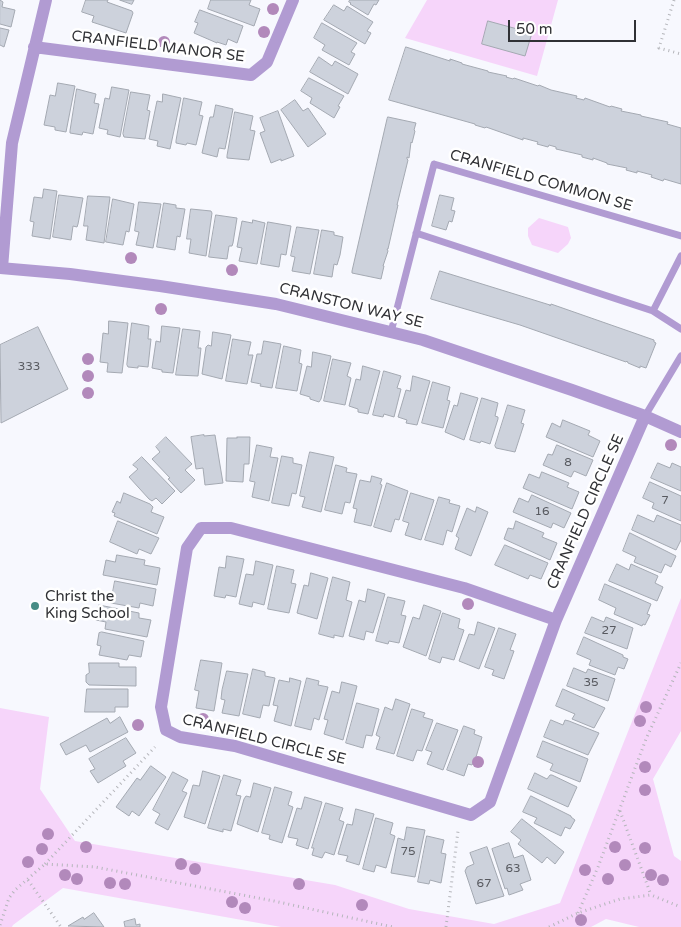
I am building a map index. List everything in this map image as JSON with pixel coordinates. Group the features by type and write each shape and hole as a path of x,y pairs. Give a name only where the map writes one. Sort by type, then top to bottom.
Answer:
{"street":[{"path":"1,268 12,143 46,0"},
{"name":"CRANFIELD MANOR SE","path":"34,47 251,75 267,62 293,0"},
{"name":"CRANSTON WAY SE","path":"1,268 70,274 276,304 423,340 645,416 681,432"},
{"name":"CRANFIELD CIRCLE SE","path":"556,620 445,583 230,528 201,528 187,548 161,707 166,730 180,737 235,746 471,815 490,802 556,620 645,416"}],"lane":[{"name":"CRANFIELD COMMON SE","path":"390,332 434,164 681,236"},
{"path":"416,233 654,311 681,329"},
{"path":"654,311 681,256"},
{"path":"645,416 681,356"}],"path":[{"path":"674,0 659,48 681,54"},
{"path":"578,914 620,811 646,739 681,663"},
{"path":"0,925 9,898 45,864 156,747"},
{"path":"620,811 651,895"},
{"path":"446,927 458,831"},
{"path":"45,864 95,867 274,901 393,927"},
{"path":"28,880 60,927"},
{"path":"549,927 620,899 651,895 681,907"}],"shaded area":[{"path":"427,0 558,0 537,76 405,38"},
{"path":"539,218 568,227 571,238 568,244 558,253 532,245 528,236 528,228"},
{"path":"681,598 681,731 653,779 674,856 681,861 681,927 639,927 606,919 591,927 281,927 63,888 12,927 0,927 0,708 49,717 40,789 75,841 335,885 409,909 494,924 560,903"}],"building":[{"path":"0,0 3,2 2,7 15,10 11,27 0,24"},
{"path":"86,0 108,0 107,2 132,11 126,33 92,22 94,16 82,12"},
{"path":"120,0 134,0 132,4"},
{"path":"211,0 251,0 249,5 260,9 254,26 208,9"},
{"path":"350,0 379,0 376,5 374,4 368,15 350,4"},
{"path":"334,5 344,11 347,6 373,22 367,31 371,33 365,44 324,20"},
{"path":"200,10 243,26 237,43 228,39 226,45 217,43 194,33 198,23 195,22"},
{"path":"488,21 532,33 525,56 482,44"},
{"path":"322,23 357,43 351,52 355,54 349,65 322,50 325,45 314,38"},
{"path":"0,28 9,30 4,47 0,45"},
{"path":"406,47 577,96 576,98 584,100 585,98 610,107 622,109 621,111 668,122 667,124 681,128 681,184 664,179 663,181 651,177 652,175 626,170 627,168 607,164 593,158 593,160 582,157 582,155 556,149 556,147 537,144 538,142 523,138 523,140 486,127 389,100"},
{"path":"319,57 332,66 335,61 358,74 348,94 310,72"},
{"path":"309,78 344,96 334,118 310,103 312,98 301,91"},
{"path":"58,83 75,86 66,132 44,125 50,95 55,96"},
{"path":"112,87 129,90 120,137 107,134 108,130 99,128 105,98 109,99"},
{"path":"77,89 96,94 94,103 99,104 93,134 83,132 82,135 70,133"},
{"path":"131,92 150,95 147,110 150,111 145,139 124,137 123,134"},
{"path":"163,94 181,98 170,149 157,146 158,141 149,139 157,101 162,102"},
{"path":"184,98 202,102 199,115 203,116 196,145 176,143"},
{"path":"295,100 303,111 308,108 326,134 308,147 281,110"},
{"path":"216,105 233,109 225,149 219,148 217,157 202,153 210,117 213,117"},
{"path":"278,111 294,156 271,163 260,133 265,131 260,118"},
{"path":"235,112 253,116 250,130 255,131 249,160 227,158"},
{"path":"388,117 416,123 381,279 352,273 352,271"},
{"path":"44,189 57,191 50,239 32,236 34,222 30,221 34,197 42,198"},
{"path":"59,195 83,198 78,224 77,227 73,226 71,240 53,237"},
{"path":"440,195 454,198 451,210 455,211 452,222 449,221 446,230 432,226"},
{"path":"88,196 110,197 104,243 86,240 88,226 84,226"},
{"path":"113,199 134,204 129,232 126,231 123,245 106,242"},
{"path":"139,202 161,204 153,248 136,245 139,232 135,231"},
{"path":"164,203 176,205 176,208 185,209 180,237 177,236 175,250 157,247"},
{"path":"191,209 211,211 212,213 206,256 189,253 191,239 187,239"},
{"path":"216,215 237,218 233,243 232,246 229,246 227,259 209,257"},
{"path":"253,220 265,223 257,264 239,261 242,248 237,247 242,221 252,223"},
{"path":"268,222 291,226 286,255 281,254 279,267 261,264"},
{"path":"297,227 319,230 310,274 292,271 295,257 291,256"},
{"path":"322,230 334,232 334,235 343,237 340,255 337,265 334,264 332,277 314,274"},
{"path":"440,271 550,306 551,304 654,340 656,343 646,368 640,366 640,368 627,361 520,325 431,299"},
{"path":"109,321 128,323 122,373 107,372 108,363 100,362 103,333 108,334"},
{"path":"132,323 149,326 148,339 151,339 148,367 138,366 138,368 128,367 127,365"},
{"path":"162,326 180,328 173,373 162,372 162,370 152,368 156,341 160,342"},
{"path":"38,327 68,389 1,423 0,345"},
{"path":"183,329 200,331 198,348 201,348 198,376 176,375"},
{"path":"213,332 231,335 222,379 202,374 206,347 208,345 211,346"},
{"path":"233,339 251,342 248,355 253,355 247,384 226,381"},
{"path":"264,341 281,344 272,388 251,382 257,354 261,354"},
{"path":"284,346 301,350 299,363 302,364 297,391 276,388"},
{"path":"313,352 331,356 319,402 300,394 307,366 311,367"},
{"path":"333,359 351,363 347,376 351,378 345,405 324,401"},
{"path":"363,366 380,371 368,414 358,412 358,409 349,406 356,379 360,380"},
{"path":"384,371 401,376 397,388 401,389 394,417 384,414 383,417 373,415"},
{"path":"413,376 430,381 417,425 406,423 407,420 398,417 406,390 410,391"},
{"path":"433,382 450,387 447,400 450,401 443,428 422,423"},
{"path":"461,393 478,398 464,440 445,432 454,405 457,406"},
{"path":"482,398 498,403 495,416 498,419 490,444 470,440"},
{"path":"508,405 525,410 521,423 524,424 515,452 496,448 495,446"},
{"path":"563,420 590,431 588,435 600,441 593,457 546,437 552,423 560,427"},
{"path":"215,435 223,483 205,485 203,468 196,469 191,437"},
{"path":"166,437 192,464 185,470 195,480 181,493 152,459 160,452 156,447"},
{"path":"250,437 249,464 244,464 243,482 226,481 227,438"},
{"path":"257,445 272,448 270,457 278,458 269,501 252,497 255,482 250,481"},
{"path":"557,445 593,460 586,476 574,471 571,477 543,465 548,454 552,455"},
{"path":"310,452 334,457 321,512 302,507 305,497 300,496"},
{"path":"282,456 293,458 293,463 302,465 296,494 292,493 289,506 272,503"},
{"path":"142,457 175,491 162,504 156,498 152,501 149,499 129,477 138,469 133,465"},
{"path":"658,463 670,468 672,463 681,467 681,491 651,478"},
{"path":"336,465 347,468 346,472 357,474 350,503 345,502 342,514 325,510"},
{"path":"542,472 569,483 567,487 579,492 572,509 523,488 529,474 539,478"},
{"path":"372,476 382,479 380,484 382,485 371,526 354,522 357,509 353,508 360,480 370,482"},
{"path":"650,482 681,496 681,521 652,508 654,503 643,498"},
{"path":"387,483 408,491 399,520 395,519 391,532 374,527"},
{"path":"124,493 150,504 153,507 151,512 164,517 157,534 114,516 115,513 112,512 117,501 120,503"},
{"path":"411,493 434,500 421,540 405,535 409,523 403,521"},
{"path":"532,495 571,513 564,528 553,523 551,528 513,512 519,498 528,502"},
{"path":"439,497 450,500 449,503 460,506 452,532 447,530 443,545 425,540"},
{"path":"477,507 488,512 471,556 455,549 459,538 456,536 467,508 475,512"},
{"path":"638,515 654,522 657,515 681,525 681,540 676,550 632,530"},
{"path":"118,521 159,538 151,554 139,549 137,554 110,542"},
{"path":"516,521 544,533 542,537 557,543 550,560 504,539 508,528 513,529"},
{"path":"630,533 676,556 671,567 665,564 661,573 634,562 636,557 623,551"},
{"path":"505,545 548,563 541,579 530,575 528,579 495,565"},
{"path":"117,555 145,560 144,565 160,568 157,585 103,575 106,560 115,562"},
{"path":"227,556 244,559 236,597 226,595 225,598 214,596 219,567 225,568"},
{"path":"256,561 273,565 264,605 253,602 252,607 239,604 246,574 253,575"},
{"path":"617,564 629,570 631,564 658,576 655,583 663,587 657,601 609,581"},
{"path":"277,566 294,570 291,583 296,584 289,613 268,609"},
{"path":"311,573 328,578 317,619 297,613 304,585 308,586"},
{"path":"333,577 350,582 346,600 352,602 343,637 334,635 334,638 319,634"},
{"path":"115,581 156,589 153,606 140,603 139,608 111,603"},
{"path":"605,584 651,604 647,614 650,615 645,625 643,624 642,626 614,614 616,608 599,600"},
{"path":"368,589 385,594 373,633 366,631 364,640 349,636 359,600 365,602"},
{"path":"388,597 405,601 401,615 406,616 399,643 389,641 388,644 376,641"},
{"path":"99,605 139,613 139,618 151,620 147,637 105,629 106,622 96,620"},
{"path":"424,605 441,611 426,656 403,647 413,617 419,619"},
{"path":"443,613 460,619 458,628 464,630 454,660 442,657 440,663 429,659"},
{"path":"592,617 604,622 606,617 633,628 627,649 585,633"},
{"path":"478,622 495,628 479,669 459,661 469,634 474,635"},
{"path":"499,628 516,634 510,650 514,651 504,679 492,675 494,670 485,667"},
{"path":"102,632 144,641 141,657 129,655 127,660 99,655 101,646 97,645 99,633"},
{"path":"584,637 628,659 624,669 618,667 615,675 589,665 591,660 577,654"},
{"path":"201,660 222,663 214,711 196,708 199,691 195,690"},
{"path":"89,663 119,663 119,667 136,667 136,686 89,685 86,682 86,675 89,673"},
{"path":"574,668 586,673 588,669 615,679 608,701 567,686"},
{"path":"253,669 265,672 265,676 275,678 269,706 263,705 260,718 243,714"},
{"path":"227,671 248,674 239,716 222,713 225,700 221,699 222,690"},
{"path":"290,678 301,681 291,726 274,721 278,706 273,705 279,680 289,682"},
{"path":"307,678 319,681 318,685 328,687 319,720 314,718 311,730 295,726"},
{"path":"342,682 357,686 343,740 324,734 328,720 324,719 332,691 339,693"},
{"path":"87,689 128,689 128,707 115,707 115,712 85,712"},
{"path":"563,689 605,708 594,728 572,719 575,714 556,706"},
{"path":"396,699 410,704 394,754 376,749 380,737 376,735 385,707 392,710"},
{"path":"357,703 379,709 372,736 366,735 363,748 346,743"},
{"path":"412,709 425,713 423,717 433,720 422,751 417,750 413,761 397,756"},
{"path":"120,717 128,732 90,752 86,745 66,755 60,744 107,718 110,723"},
{"path":"551,720 563,725 565,720 569,721 599,733 588,755 544,737"},
{"path":"437,723 458,730 443,770 427,764 432,752 426,750"},
{"path":"464,726 475,730 474,734 482,737 476,757 472,765 468,764 464,776 447,770"},
{"path":"126,738 136,753 123,761 126,766 98,783 90,771 95,769 89,759"},
{"path":"543,741 588,759 580,782 550,770 553,764 537,757"},
{"path":"151,766 166,777 139,816 132,811 129,816 116,807 137,778 140,780"},
{"path":"203,771 220,776 205,824 184,817 193,785 199,786"},
{"path":"173,772 188,780 182,791 187,793 168,830 155,823 160,814 153,810"},
{"path":"535,773 547,779 552,775 577,787 568,807 528,789"},
{"path":"224,775 241,780 236,795 241,796 231,831 223,829 223,832 208,828"},
{"path":"254,783 271,788 258,832 237,824 244,799 246,796 250,797"},
{"path":"275,787 292,792 288,805 293,807 282,843 269,839 270,835 262,833"},
{"path":"531,796 571,816 575,820 570,829 565,827 561,836 534,823 537,818 523,812"},
{"path":"305,797 322,802 308,849 296,845 298,839 288,837 297,808 301,809"},
{"path":"326,803 343,808 339,820 344,822 334,855 325,852 322,858 312,855 314,848 312,848"},
{"path":"356,809 374,814 359,865 346,861 348,856 338,854 347,824 352,825"},
{"path":"376,818 393,823 390,834 395,836 386,868 376,865 374,872 363,869"},
{"path":"522,819 564,852 555,864 547,857 542,863 518,844 521,840 511,832"},
{"path":"407,827 425,830 415,877 391,873 398,838 404,840"},
{"path":"427,836 444,840 441,853 446,854 441,883 430,880 429,884 418,882"},
{"path":"509,843 514,858 523,855 531,880 520,884 523,890 509,895 507,888 505,889 492,849"},
{"path":"487,847 504,896 476,904 465,871 467,867 474,864 470,853"},
{"path":"94,913 104,927 68,926 83,917 84,919"},
{"path":"135,919 136,925 140,924 140,927 125,927 124,922"}],"place":[{"name":"Christ the King School","path":"35,606"}]}
